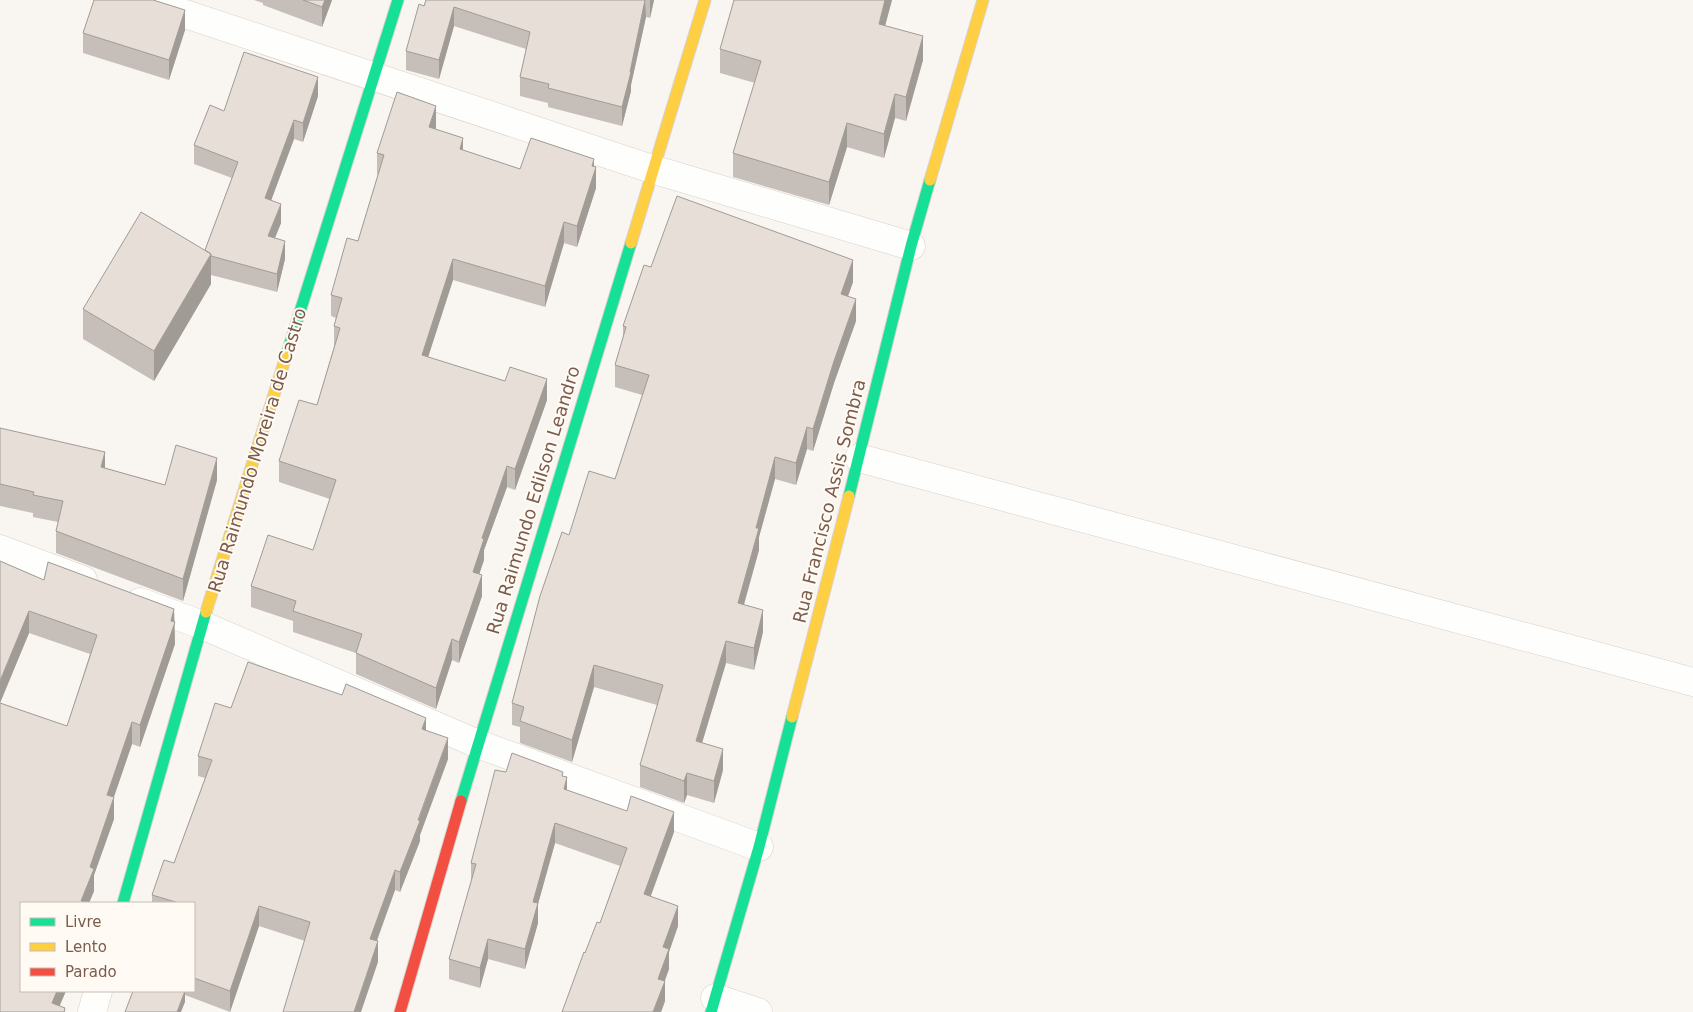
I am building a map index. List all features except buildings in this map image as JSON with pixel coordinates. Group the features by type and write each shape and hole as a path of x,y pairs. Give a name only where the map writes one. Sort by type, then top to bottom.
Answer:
{"street":[{"path":"143,0 374,75 652,169 911,246"},
{"name":"Rua Raimundo Moreira de Castro","path":"123,902 202,626 398,0"},
{"name":"Rua Raimundo Edilson Leandro","path":"400,1012 478,744 705,0"},
{"name":"Rua Francisco Assis Sombra","path":"713,1005 759,847 859,458 911,246 983,0"},
{"path":"859,458 1693,682"},
{"path":"0,549 202,626 478,744 759,847"},
{"path":"92,1012 98,992"},
{"path":"713,1005 758,1012"}],"traffic: fast":[{"path":"287,353 398,0"},
{"path":"849,496 911,246 930,180"},
{"path":"461,801 631,243"},
{"path":"123,902 206,612"},
{"path":"711,1012 759,847 792,717"}],"traffic: slow":[{"path":"631,243 705,0"},
{"path":"930,180 983,0"},
{"path":"206,612 287,353"},
{"path":"792,717 849,496"}],"traffic: jam":[{"path":"400,1012 461,801"}]}
